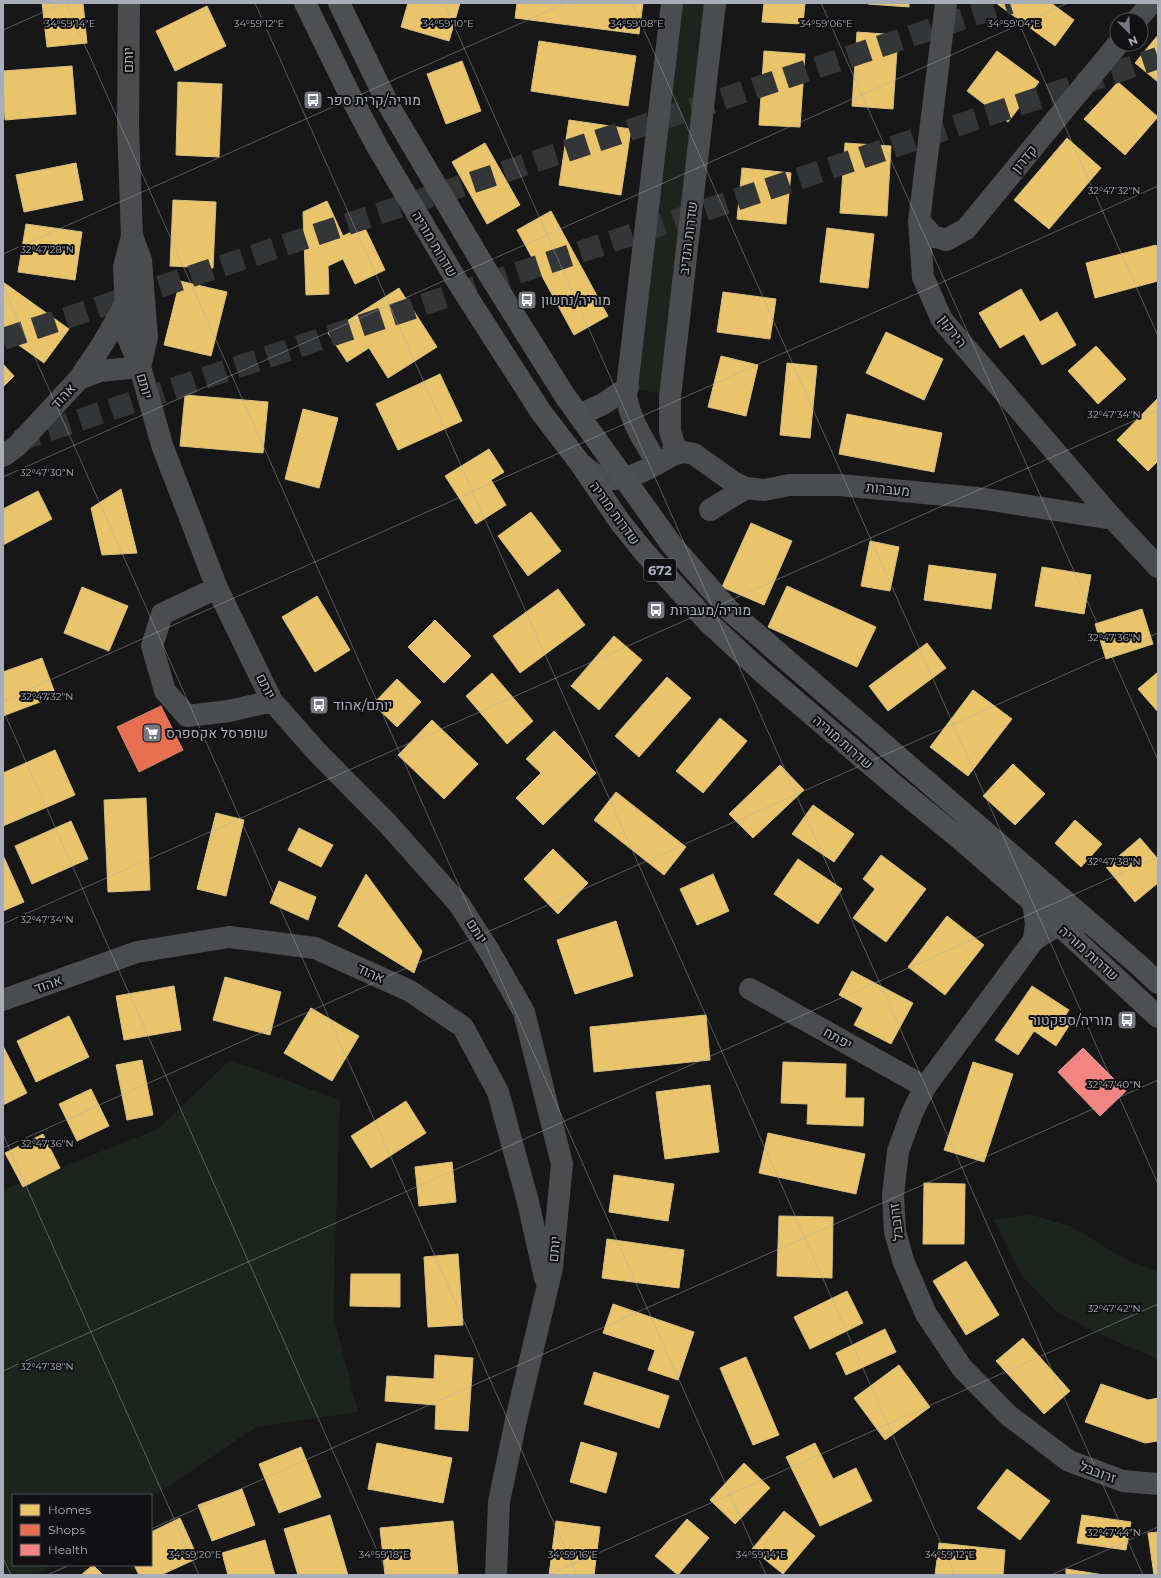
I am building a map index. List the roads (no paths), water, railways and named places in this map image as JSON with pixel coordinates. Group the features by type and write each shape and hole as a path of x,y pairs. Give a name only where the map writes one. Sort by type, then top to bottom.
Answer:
{"main road":[{"name":"שדרות מוריה","path":"306,3 352,99 378,148 453,274 541,412 580,463 620,522 645,553 710,624 768,677 960,839 1059,925 1158,1017"},
{"name":"שדרות מוריה","path":"339,3 389,106 488,273 578,415 672,545 729,610 1158,983"},
{"path":"1033,903 1036,923 1034,940"}],"street":[{"name":"יותם","path":"129,3 128,118 132,236 124,268 127,335 140,367 162,444 217,588 272,701 317,752 388,824 459,904 488,949 524,1012 562,1164 552,1268 516,1420 499,1502 496,1575"},
{"path":"580,463 596,475 615,480 624,478 665,459 637,430 629,412 626,396 672,3"},
{"name":"שדרות הנדיב","path":"665,459 674,444 670,431 670,397 715,3"},
{"name":"הירקון","path":"946,3 920,221 923,277 942,320 1113,519 1158,568"},
{"path":"1144,12 1151,3"},
{"name":"קדרון","path":"920,221 933,236 946,240 966,229 1111,52"},
{"name":"יותם","path":"132,236 142,260 147,337 140,367"},
{"path":"79,379 102,345 125,305"},
{"name":"אהוד","path":"3,456 17,446 79,379 100,371 140,367"},
{"path":"578,415 602,404 628,387"},
{"name":"מעברות","path":"665,459 684,452 694,454 733,482 746,488 764,490 789,484 840,485 978,498 1113,519"},
{"path":"710,510 746,488"},
{"path":"217,588 162,614 152,646 165,691 187,716 229,711 272,701"},
{"path":"1059,925 1077,924 1101,933"},
{"name":"זרובבל","path":"1059,925 1034,940 925,1087 912,1113 898,1151 893,1195 895,1232 904,1263 926,1314 962,1368 1008,1415 1069,1461 1123,1481 1158,1484"},
{"name":"אהוד","path":"3,1000 137,952 229,937 314,948 410,991 463,1027 498,1092 528,1202 548,1289"},
{"name":"יפתח","path":"750,988 925,1087"}],"tunnel":[{"path":"3,339 1010,3"},
{"path":"17,441 1158,58"}],"place":[{"name":"מוריה/קרית ספר","path":"313,100"},
{"name":"מוריה/נחשון","path":"527,300"},
{"name":"מוריה/מעברות","path":"656,610"},
{"name":"יותם/אהוד","path":"319,705"},
{"name":"שופרסל אקספרס","path":"152,733"},
{"name":"מוריה/ספקטור","path":"1127,1020"}]}
